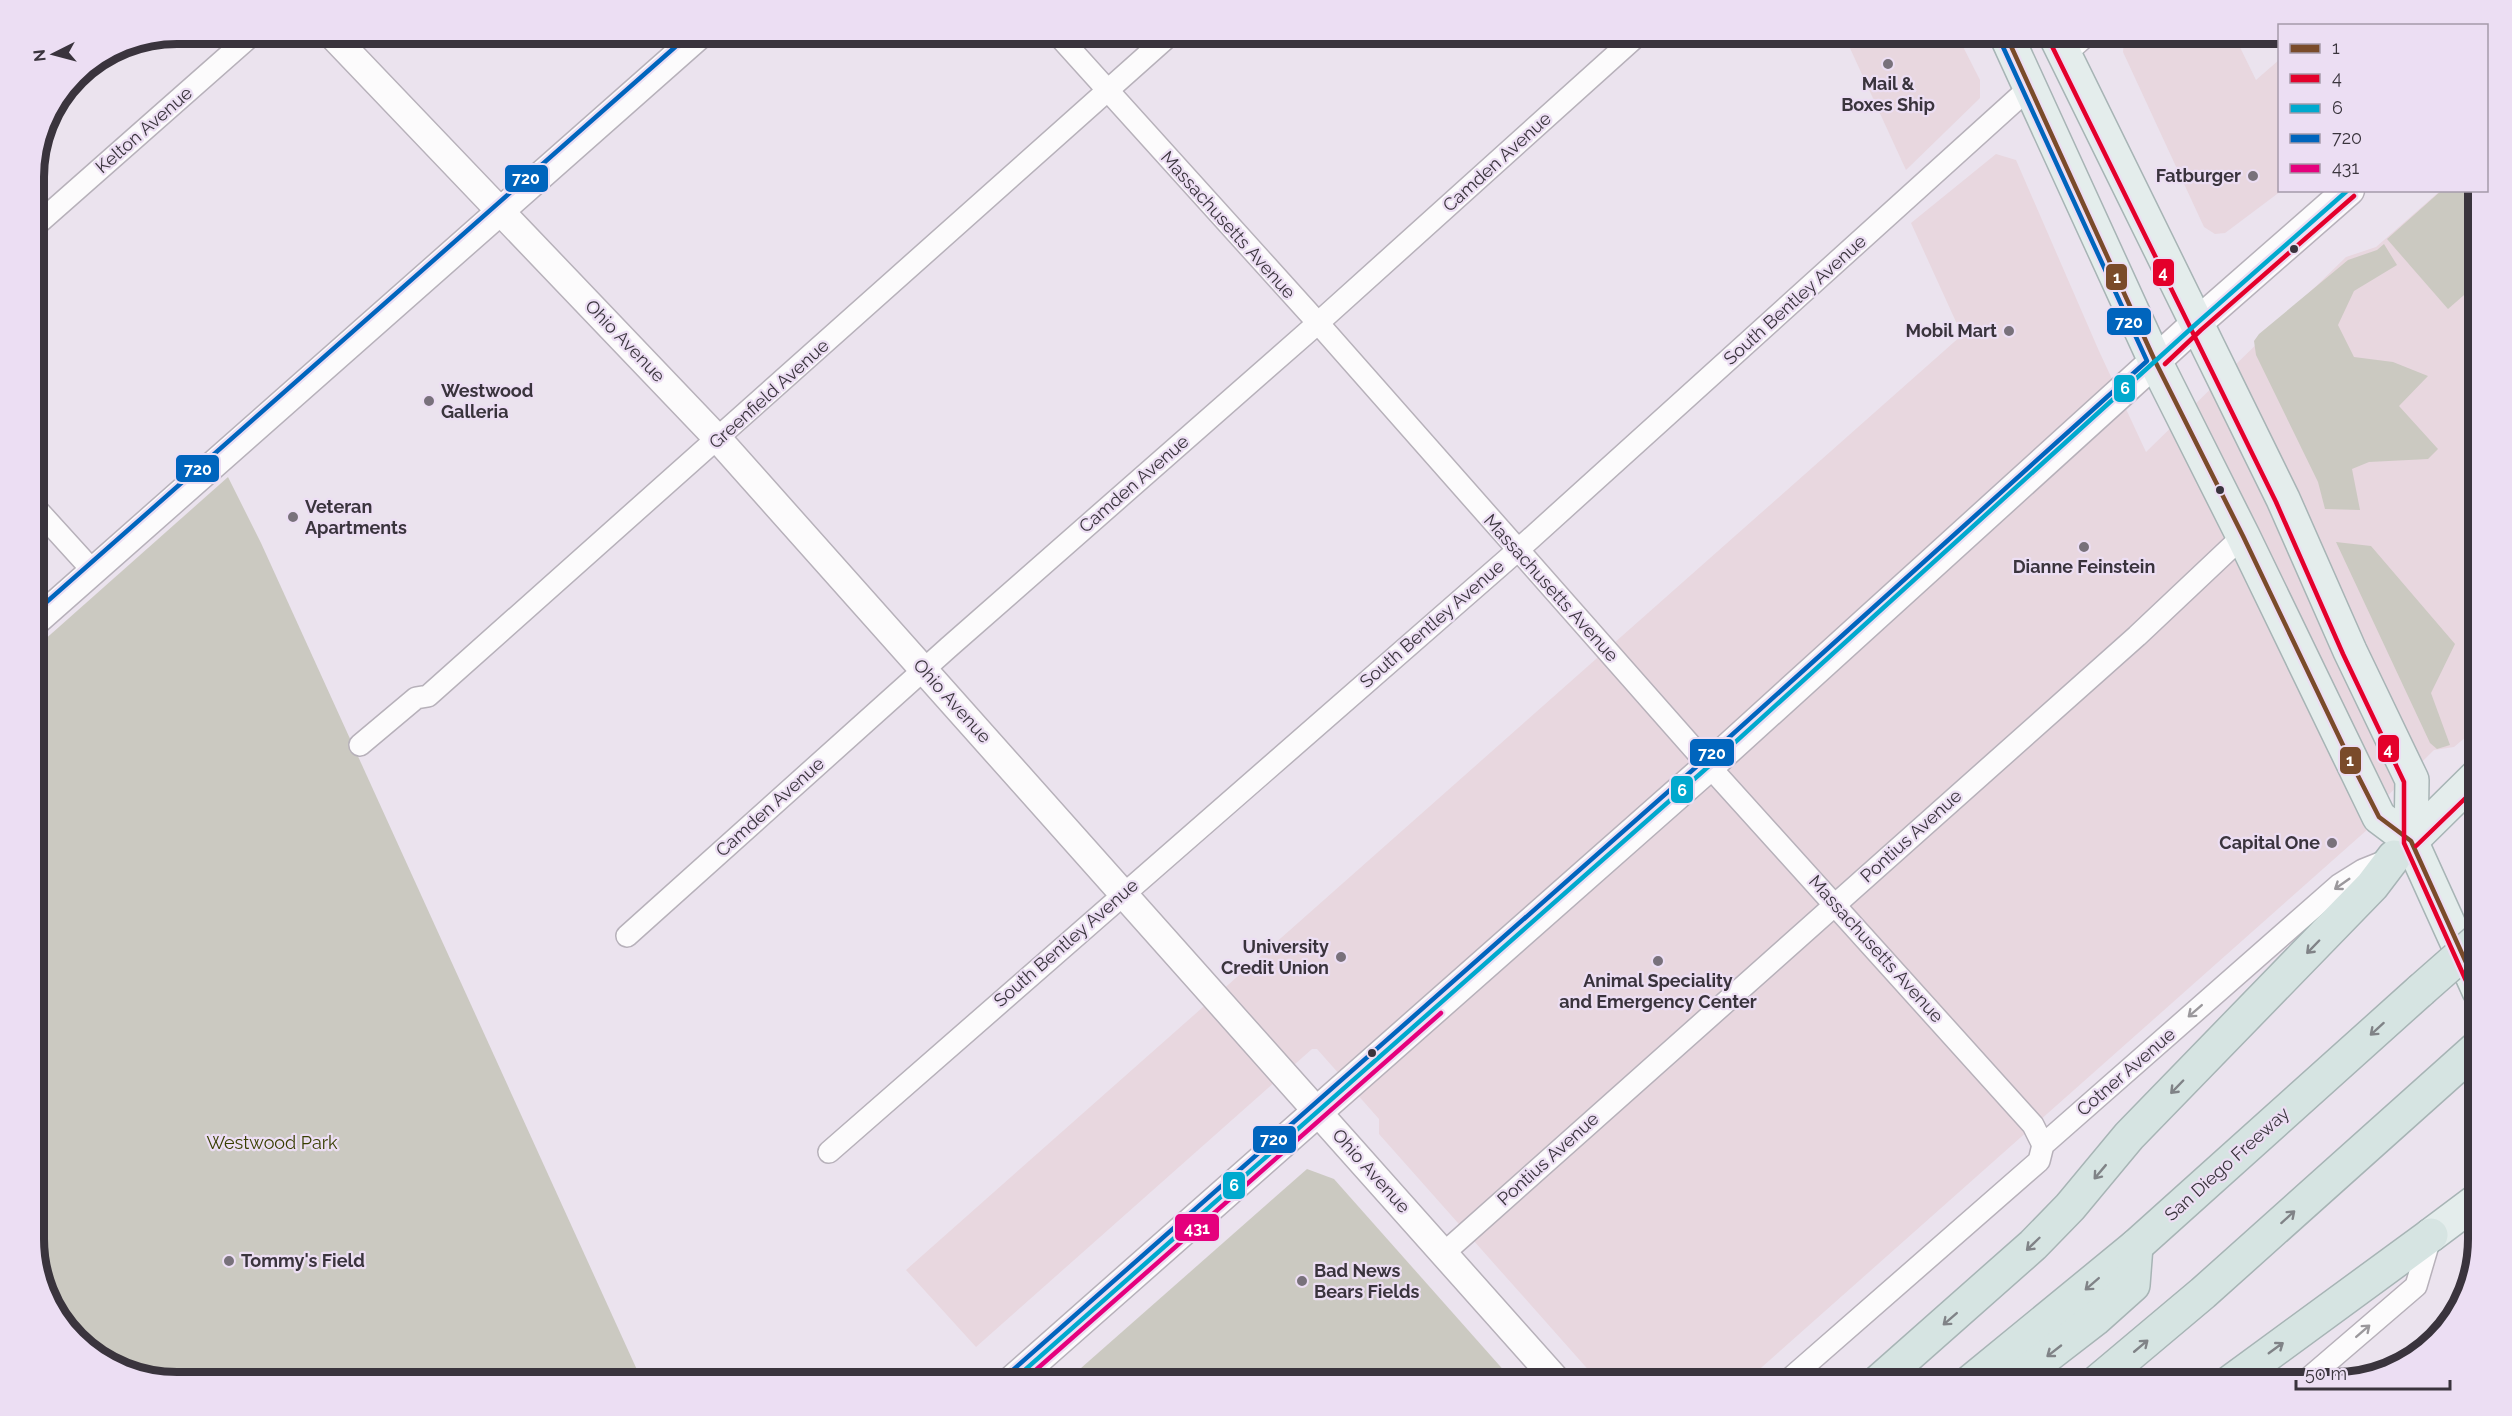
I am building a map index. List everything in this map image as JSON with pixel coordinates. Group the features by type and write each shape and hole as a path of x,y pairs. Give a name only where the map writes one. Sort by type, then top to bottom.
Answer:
{"highway":[{"path":"1890,1372 2002,1273 2070,1207 2129,1137 2372,886 2403,849"},
{"name":"San Diego Freeway","path":"1982,1372 2136,1246 2468,949"},
{"path":"2109,1372 2203,1293 2468,1056"},
{"path":"2244,1372 2431,1234"},
{"path":"2026,1372 2095,1319 2133,1285 2136,1246"}],"main road":[{"path":"2010,44 2156,363 2243,536 2379,817 2403,849 2468,970"},
{"path":"2059,44 2283,499 2350,651 2412,780 2403,849"},
{"path":"1023,1372 1709,766 2156,363 2196,324 2347,192"},
{"path":"2412,780 2455,797"},
{"name":"Cotner Avenue","path":"2403,849 2468,785"},
{"path":"2431,1234 2468,1207"}],"street":[{"name":"Kelton Avenue","path":"44,218 242,44"},
{"name":"Ohio Avenue","path":"340,44 718,438 1549,1372"},
{"path":"44,614 690,44"},
{"name":"Massachusetts Avenue","path":"1066,44 1318,323 1709,766 2033,1125 2043,1145"},
{"name":"Greenfield Avenue","path":"360,746 416,698 428,696 1160,44"},
{"name":"Camden Avenue","path":"627,936 924,669 1318,323 1628,44"},
{"name":"South Bentley Avenue","path":"829,1152 1518,550 2029,88"},
{"path":"44,517 93,571"},
{"name":"Pontius Avenue","path":"1444,1253 2136,636 2243,536"},
{"name":"Cotner Avenue","path":"1798,1372 2039,1161 2043,1145 2339,885 2403,849"},
{"path":"2316,1372 2416,1286 2431,1234"}],"shaded area":[{"path":"1848,44 1962,44 1980,80 1980,98 1906,170"},
{"path":"2124,44 2238,44 2256,80 2278,61 2280,192 2225,233 2215,234 2204,227 2123,52"},
{"path":"1996,154 2016,160 2099,351 2146,452 2346,257 2376,247 2439,192 2468,192 2468,735 2454,747 2434,750 2368,815 2368,829 1756,1372 1590,1372 1379,1134 1379,1119 1317,1049 1312,1049 976,1347 906,1270 1962,335 1911,223"}],"green space":[{"path":"2440,192 2468,192 2468,292 2448,309 2387,239"},
{"path":"2384,244 2397,265 2354,291 2338,325 2354,357 2393,362 2428,376 2399,406 2438,449 2428,459 2369,462 2352,469 2360,510 2325,509 2318,482 2256,355 2254,341 2259,334 2348,260 2377,250"},
{"name":"Westwood Park","path":"228,477 261,543 638,1372 159,1371 142,1368 110,1355 95,1345 76,1327 57,1298 46,1266 44,1248 44,640"},
{"path":"2336,542 2371,546 2455,644 2431,693 2450,745 2437,749 2430,743"},
{"name":"Bad News Bears Fields","path":"1307,1169 1334,1179 1505,1372 1076,1372"}],"transit line":[{"name":"720","path":"44,604 679,44"},
{"name":"720","path":"1011,1372 1704,760 2147,361 2002,44"},
{"name":"1","path":"2010,44 2156,363 2243,536 2352,764 2379,817 2411,841 2468,967"},
{"name":"4","path":"2051,44 2276,502 2343,654 2404,782 2404,843 2468,985"},
{"name":"6","path":"1022,1372 1709,766 2196,324 2346,192"},
{"name":"4","path":"2165,364 2354,196"},
{"name":"4","path":"2416,846 2468,796"},
{"name":"431","path":"1033,1372 1441,1013"}],"place":[{"name":"Mail & Boxes Ship","path":"1888,64"},
{"name":"Fatburger","path":"2253,176"},
{"name":"Mobil Mart","path":"2009,331"},
{"name":"Westwood Galleria","path":"429,401"},
{"name":"Veteran Apartments","path":"293,517"},
{"name":"Dianne Feinstein","path":"2084,547"},
{"name":"Capital One","path":"2332,843"},
{"name":"University Credit Union","path":"1341,957"},
{"name":"Animal Speciality and Emergency Center","path":"1658,961"},
{"name":"Tommy's Field","path":"229,1261"},
{"name":"Bad News Bears Fields","path":"1302,1281"}]}
